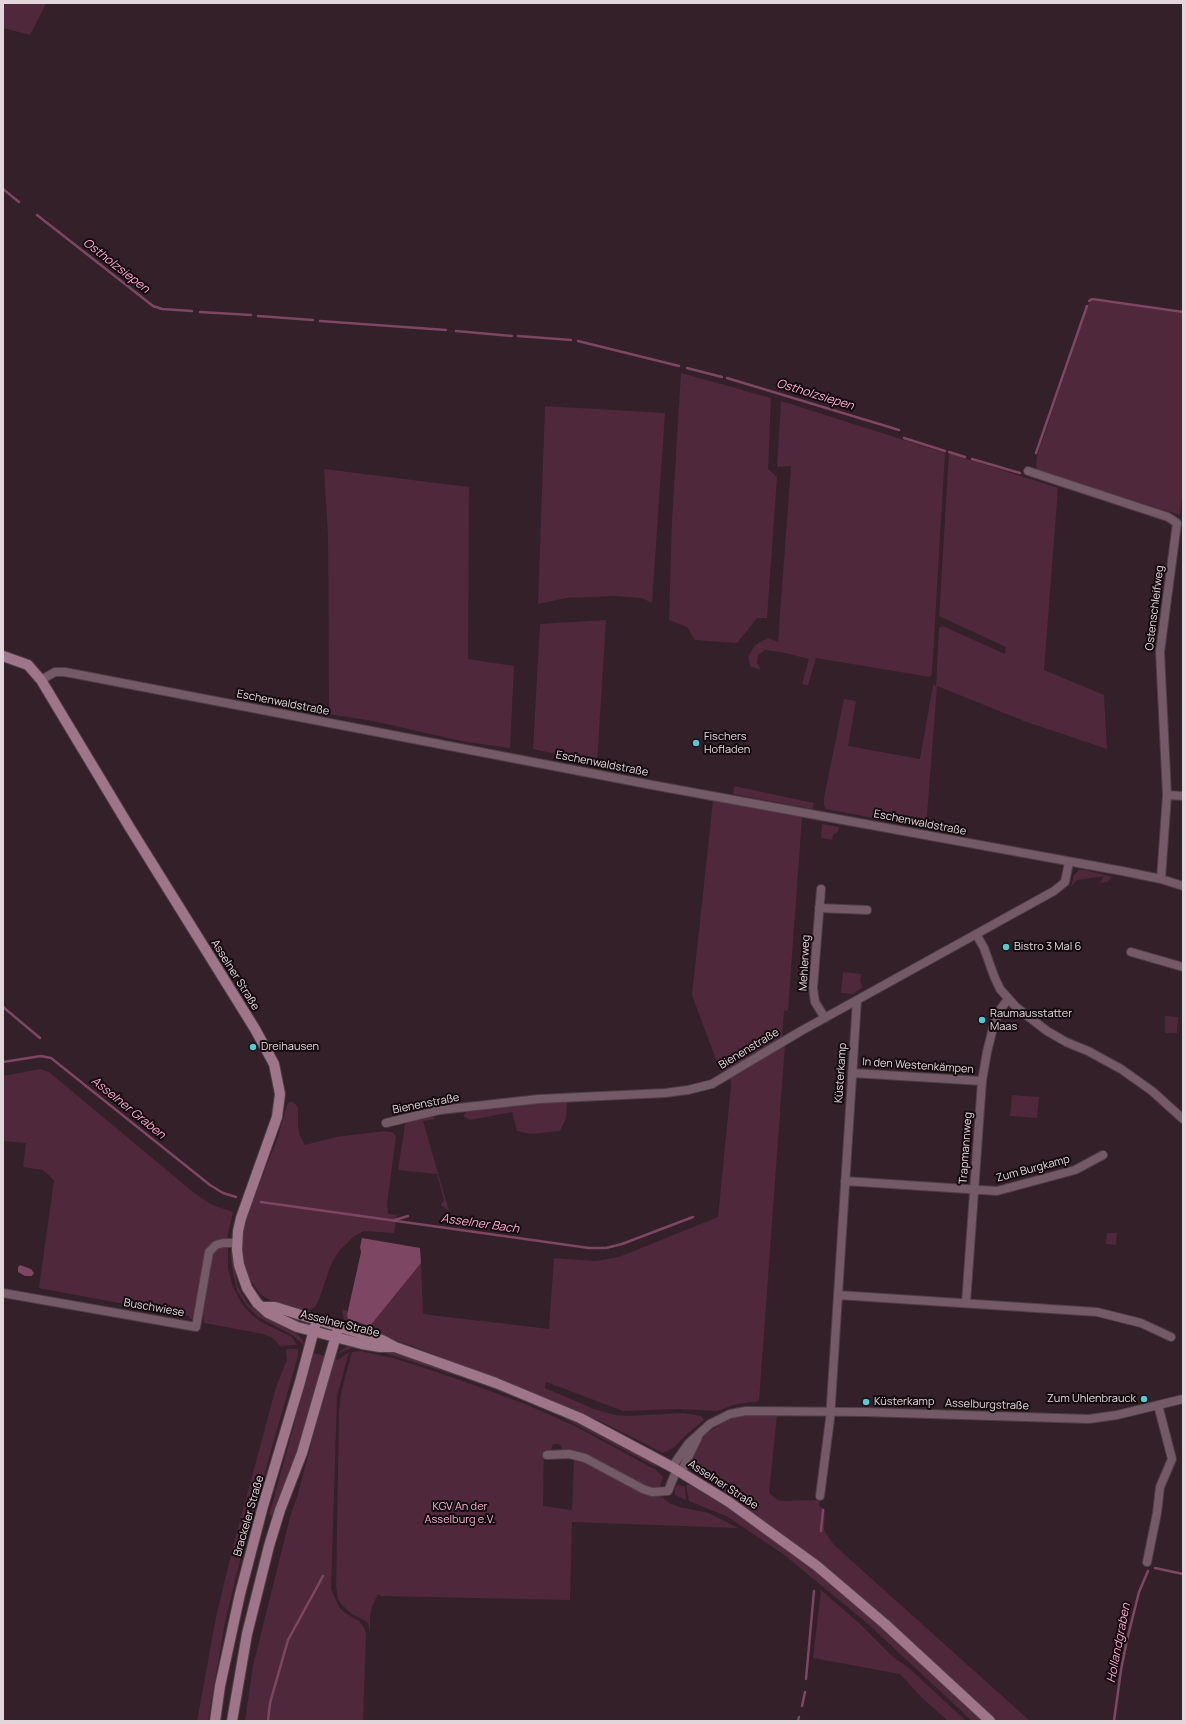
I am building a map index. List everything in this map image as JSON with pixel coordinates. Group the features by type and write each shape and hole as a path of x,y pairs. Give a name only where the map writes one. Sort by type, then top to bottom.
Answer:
{"main road":[{"name":"Asselner Straße","path":"3,656 28,665 41,680 134,834 255,1029 274,1064 280,1094 278,1117 241,1218 237,1243 239,1265 253,1298 268,1314 282,1321 335,1338 380,1347 395,1347"},
{"name":"Asselner Straße","path":"262,1307 274,1307 382,1340 395,1347 496,1383 551,1405 607,1432 677,1469 748,1515 817,1566 885,1624 990,1721"},
{"name":"Brackeler Straße","path":"215,1721 220,1686 240,1594 261,1513 317,1320"},
{"path":"232,1721 249,1627 269,1546 280,1510 302,1453 339,1327"}],"street":[{"name":"Ostenschleifweg","path":"1028,471 1168,517 1178,523 1160,652 1167,795 1161,879"},
{"name":"Eschenwaldstraße","path":"41,680 55,672 72,673 659,786 1161,879 1183,886"},
{"path":"1167,795 1183,796"},
{"name":"Bienenstraße","path":"386,1123 447,1110 539,1099 665,1093 705,1086 728,1076 825,1018 1061,886 1065,882 1069,862"},
{"name":"Mehlerweg","path":"820,889 813,988 815,1002 825,1018"},
{"path":"819,908 867,910"},
{"path":"976,934 984,948 994,976 1008,999 1029,1018 1047,1032 1088,1051 1121,1069 1152,1091 1183,1119"},
{"path":"1131,952 1183,966"},
{"name":"Trapmannweg","path":"966,1303 982,1081 994,1024 1000,1010 1008,999"},
{"name":"Küsterkamp","path":"820,1496 831,1411 857,1000"},
{"name":"In den Westenkämpen","path":"852,1073 982,1081"},
{"name":"Zum Burgkamp","path":"845,1181 997,1191 1075,1170 1104,1155"},
{"name":"Buschwiese","path":"3,1293 196,1326 209,1252 216,1245 223,1243 237,1243"},
{"path":"838,1295 1097,1312 1141,1322 1171,1337"},
{"name":"Asselburgstraße","path":"547,1455 569,1454 585,1458 643,1489 652,1492 668,1491 677,1469 699,1434 716,1420 730,1414 746,1411 831,1411 1089,1419 1117,1416 1183,1399"},
{"path":"1147,1562 1157,1513 1160,1486 1172,1459 1158,1406"}],"green space":[{"path":"3,3 52,3 46,4 30,35 3,28"},
{"path":"1092,300 1183,313 1183,482 1180,515 1036,470 1037,456 1089,303"},
{"path":"681,373 771,398 768,469 777,477 767,618 757,618 737,643 695,640 687,627 669,620 672,520"},
{"path":"781,401 945,453 932,674 930,677 816,658 808,685 802,684 809,659 781,652 765,650 758,655 757,663 761,670 750,666 748,657 755,645 768,638 778,642 791,466 777,467"},
{"path":"545,406 665,413 652,603 642,598 613,596 566,598 538,604"},
{"path":"949,453 1058,488 1044,670 1104,695 1107,749 1024,721 937,686 926,828 826,809 824,805 824,798 844,699 856,701 848,746 920,759 933,685 936,686 939,628 943,626 1005,654 1006,647 939,616"},
{"path":"324,469 469,487 468,659 514,666 510,748 466,742 373,721 329,714 328,536"},
{"path":"606,620 597,762 533,749 540,624"},
{"path":"734,786 814,803 813,809 733,794"},
{"path":"713,801 802,817 788,1010 784,1011 782,1038 721,1073 692,995"},
{"path":"822,824 839,827 838,832 833,835 832,840 821,838"},
{"path":"1079,870 1085,870 1112,877 1107,882 1100,883 1104,876 1077,880 1071,887 1074,875"},
{"path":"843,972 861,974 860,981 863,987 853,994 841,993"},
{"path":"1165,1016 1178,1017 1177,1033 1165,1033"},
{"path":"785,1044 759,1401 733,1405 718,1411 679,1409 623,1411 546,1382 545,1388 594,1409 615,1415 628,1416 684,1413 701,1416 704,1420 673,1448 663,1453 602,1422 536,1394 410,1345 355,1328 344,1320 342,1309 374,1321 421,1263 423,1314 549,1329 554,1258 595,1261 619,1257 718,1217 731,1086 730,1077"},
{"path":"40,1069 49,1072 193,1192 210,1204 233,1212 227,1238 212,1243 206,1252 192,1319 190,1319 189,1316 39,1288 54,1180 43,1170 23,1167 26,1143 3,1141 3,1076"},
{"path":"1012,1095 1039,1097 1037,1118 1010,1116"},
{"path":"289,1102 293,1102 298,1107 298,1126 300,1136 305,1145 336,1137 384,1131 392,1132 396,1136 387,1204 388,1214 397,1215 394,1233 364,1231 353,1237 340,1250 332,1262 315,1307 307,1311 280,1306 261,1295 244,1268 241,1242 245,1220 278,1137"},
{"path":"567,1102 566,1118 560,1131 531,1134 517,1131 512,1112 470,1120 463,1116 467,1111 515,1104"},
{"path":"430,1115 436,1119 423,1121 449,1211 441,1205 444,1200 437,1174 398,1170 405,1125 408,1121"},
{"path":"1107,1233 1117,1233 1116,1245 1106,1244"},
{"path":"227,1247 228,1250 228,1268 233,1287 242,1304 253,1316 263,1323 292,1337 297,1345 280,1346 274,1339 264,1334 204,1323 203,1313 212,1254 216,1249"},
{"path":"230,1252 232,1254 238,1287 248,1304 265,1318 297,1334 302,1339 304,1345 292,1335 258,1317 246,1305 237,1291"},
{"path":"349,1346 359,1346 388,1351 466,1376 552,1410 657,1465 656,1467 558,1415 464,1378 373,1350 352,1348 337,1354"},
{"path":"286,1349 298,1349 298,1356 241,1556 225,1622 208,1721 197,1721 216,1617 276,1387 287,1360"},
{"name":"KGV An der Asselburg e.V.","path":"360,1351 393,1358 418,1366 525,1404 575,1426 656,1470 663,1477 660,1487 650,1490 562,1450 559,1444 553,1444 551,1450 544,1450 543,1506 572,1510 574,1457 652,1495 660,1496 671,1504 709,1513 738,1528 572,1522 570,1600 381,1596 378,1594 370,1615 370,1632 368,1623 352,1614 342,1605 338,1599 336,1587 339,1412 341,1393 352,1352"},
{"path":"349,1352 337,1396 331,1589 339,1607 345,1613 359,1621 365,1629 363,1721 245,1721 253,1666 290,1517 297,1497 334,1359 338,1360"},
{"path":"314,1353 325,1356 298,1448 272,1516 269,1515"},
{"path":"745,1415 777,1415 769,1493 779,1501 820,1500 819,1506 825,1509 824,1530 834,1545 1030,1721 996,1721 885,1618 821,1563 734,1498 694,1471 692,1465 693,1456 701,1440 707,1433 728,1420"},
{"path":"678,1485 685,1487 686,1500 675,1495 675,1488"},
{"path":"686,1485 692,1485 742,1517 815,1569 883,1628 983,1721 972,1721 867,1623 783,1554 728,1517 689,1501"},
{"path":"821,1590 860,1624 892,1656 910,1669 966,1721 948,1721 921,1697 900,1674 813,1658"}],"shaded area":[{"path":"362,1238 420,1248 421,1263 370,1326 348,1319 347,1315 361,1252 360,1247"},
{"path":"20,1265 31,1269 34,1273 32,1276 25,1276 18,1272 18,1267"}],"waterway":[{"name":"Ostholzsiepen","path":"3,189 19,202"},
{"name":"Ostholzsiepen","path":"37,215 153,306 162,309 192,311"},
{"name":"Ostholzsiepen","path":"1089,301 1092,299 1183,312"},
{"name":"Ostholzsiepen","path":"1036,453 1087,306"},
{"name":"Ostholzsiepen","path":"200,312 251,315"},
{"name":"Ostholzsiepen","path":"258,316 313,320"},
{"name":"Ostholzsiepen","path":"320,321 446,330"},
{"name":"Ostholzsiepen","path":"456,331 512,336"},
{"name":"Ostholzsiepen","path":"518,336 571,340"},
{"name":"Ostholzsiepen","path":"578,341 679,366"},
{"name":"Ostholzsiepen","path":"687,368 722,377"},
{"name":"Ostholzsiepen","path":"727,378 899,430"},
{"name":"Ostholzsiepen","path":"904,438 945,451"},
{"name":"Ostholzsiepen","path":"949,452 965,457"},
{"name":"Ostholzsiepen","path":"972,459 1020,473"},
{"name":"Asselner Bach","path":"3,1007 40,1038"},
{"name":"Asselner Graben","path":"3,1062 41,1056 51,1058 210,1185 223,1193 236,1197"},
{"name":"Asselner Bach","path":"261,1202 589,1248 606,1248 622,1244 693,1217"},
{"name":"Asselner Bach","path":"395,1220 408,1216"},
{"path":"821,1531 823,1510"},
{"name":"Hollandgraben","path":"1155,1568 1183,1574"},
{"name":"Hollandgraben","path":"1114,1721 1127,1640 1139,1592 1148,1571"},
{"path":"268,1721 270,1703 288,1640 323,1576"},
{"path":"806,1679 814,1591"},
{"path":"802,1706 805,1692"},
{"path":"798,1721 799,1717"}],"place":[{"name":"Fischers Hofladen","path":"696,743"},
{"name":"Bistro 3 Mal 6","path":"1006,947"},
{"name":"Raumausstatter Maas","path":"982,1020"},
{"name":"Dreihausen","path":"253,1047"},
{"name":"Zum Uhlenbrauck","path":"1144,1399"},
{"name":"Küsterkamp","path":"866,1402"}]}
